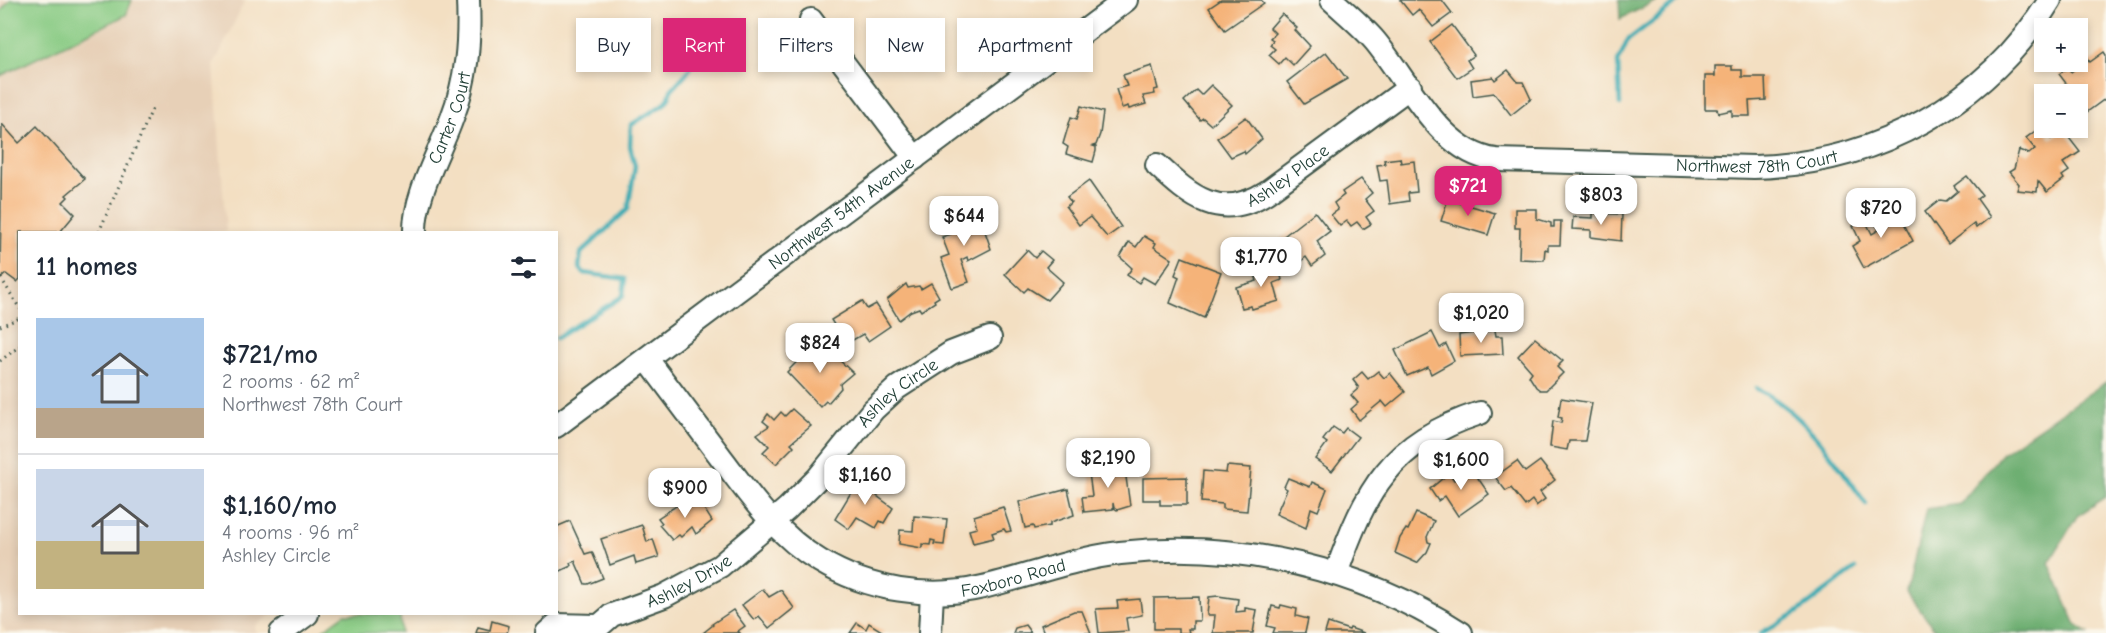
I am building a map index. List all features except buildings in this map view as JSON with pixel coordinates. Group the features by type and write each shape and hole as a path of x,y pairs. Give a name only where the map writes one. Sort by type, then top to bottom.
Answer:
{"street":[{"name":"Carter Court","path":"415,231 429,169 452,119 465,78 470,39 468,0"},
{"name":"Northwest 54th Avenue","path":"558,425 1126,0"},
{"name":"Northwest 78th Court","path":"1332,0 1375,41 1455,144 1484,158 1614,164 1790,166 1862,149 1900,135 1944,110 1969,92 2017,47 2050,0"},
{"path":"850,72 915,158"},
{"name":"Ashley Place","path":"1157,165 1182,190 1196,198 1212,204 1244,203 1267,192 1410,87"},
{"name":"Ashley Circle","path":"774,522 818,478 873,410 897,388 951,353 990,338"},
{"name":"Foxboro Road","path":"647,359 757,505 794,543 846,575 875,585 932,593 983,587 1075,561 1160,550 1247,554 1294,562 1336,574 1396,596 1461,633"},
{"path":"1336,574 1360,508 1391,466 1432,433 1480,413"},
{"name":"Ashley Drive","path":"547,633 556,625 594,629 628,607 664,596 694,582 744,548 774,522"},
{"path":"930,633 932,593"},
{"path":"281,633 306,615"}],"path":[{"path":"99,231 153,107"},
{"path":"1,278 18,306"},
{"path":"0,326 18,319"},
{"path":"0,361 18,348"}],"shaded area":[{"path":"0,0 245,0 214,65 226,231 18,231 18,615 271,615 255,626 256,633 7,633 0,624"}],"green space":[{"path":"10,0 132,0 126,15 0,76 0,12"},
{"path":"1619,0 1658,0 1620,19"},
{"path":"2106,382 2106,497 2077,516 2049,563 2076,625 2088,633 1937,633 1907,592 1926,509 1960,504 2001,454"},
{"path":"344,615 400,615 401,633 319,633"}],"waterway":[{"path":"1620,105 1618,62 1628,40 1680,0"},
{"path":"558,337 623,296 625,279 584,273 579,267 581,253 628,209 635,166 630,146 631,125 664,104 671,90 687,72"},
{"path":"1756,388 1774,398 1804,424 1818,439 1866,504"},
{"path":"1761,633 1798,612 1855,569"}]}
